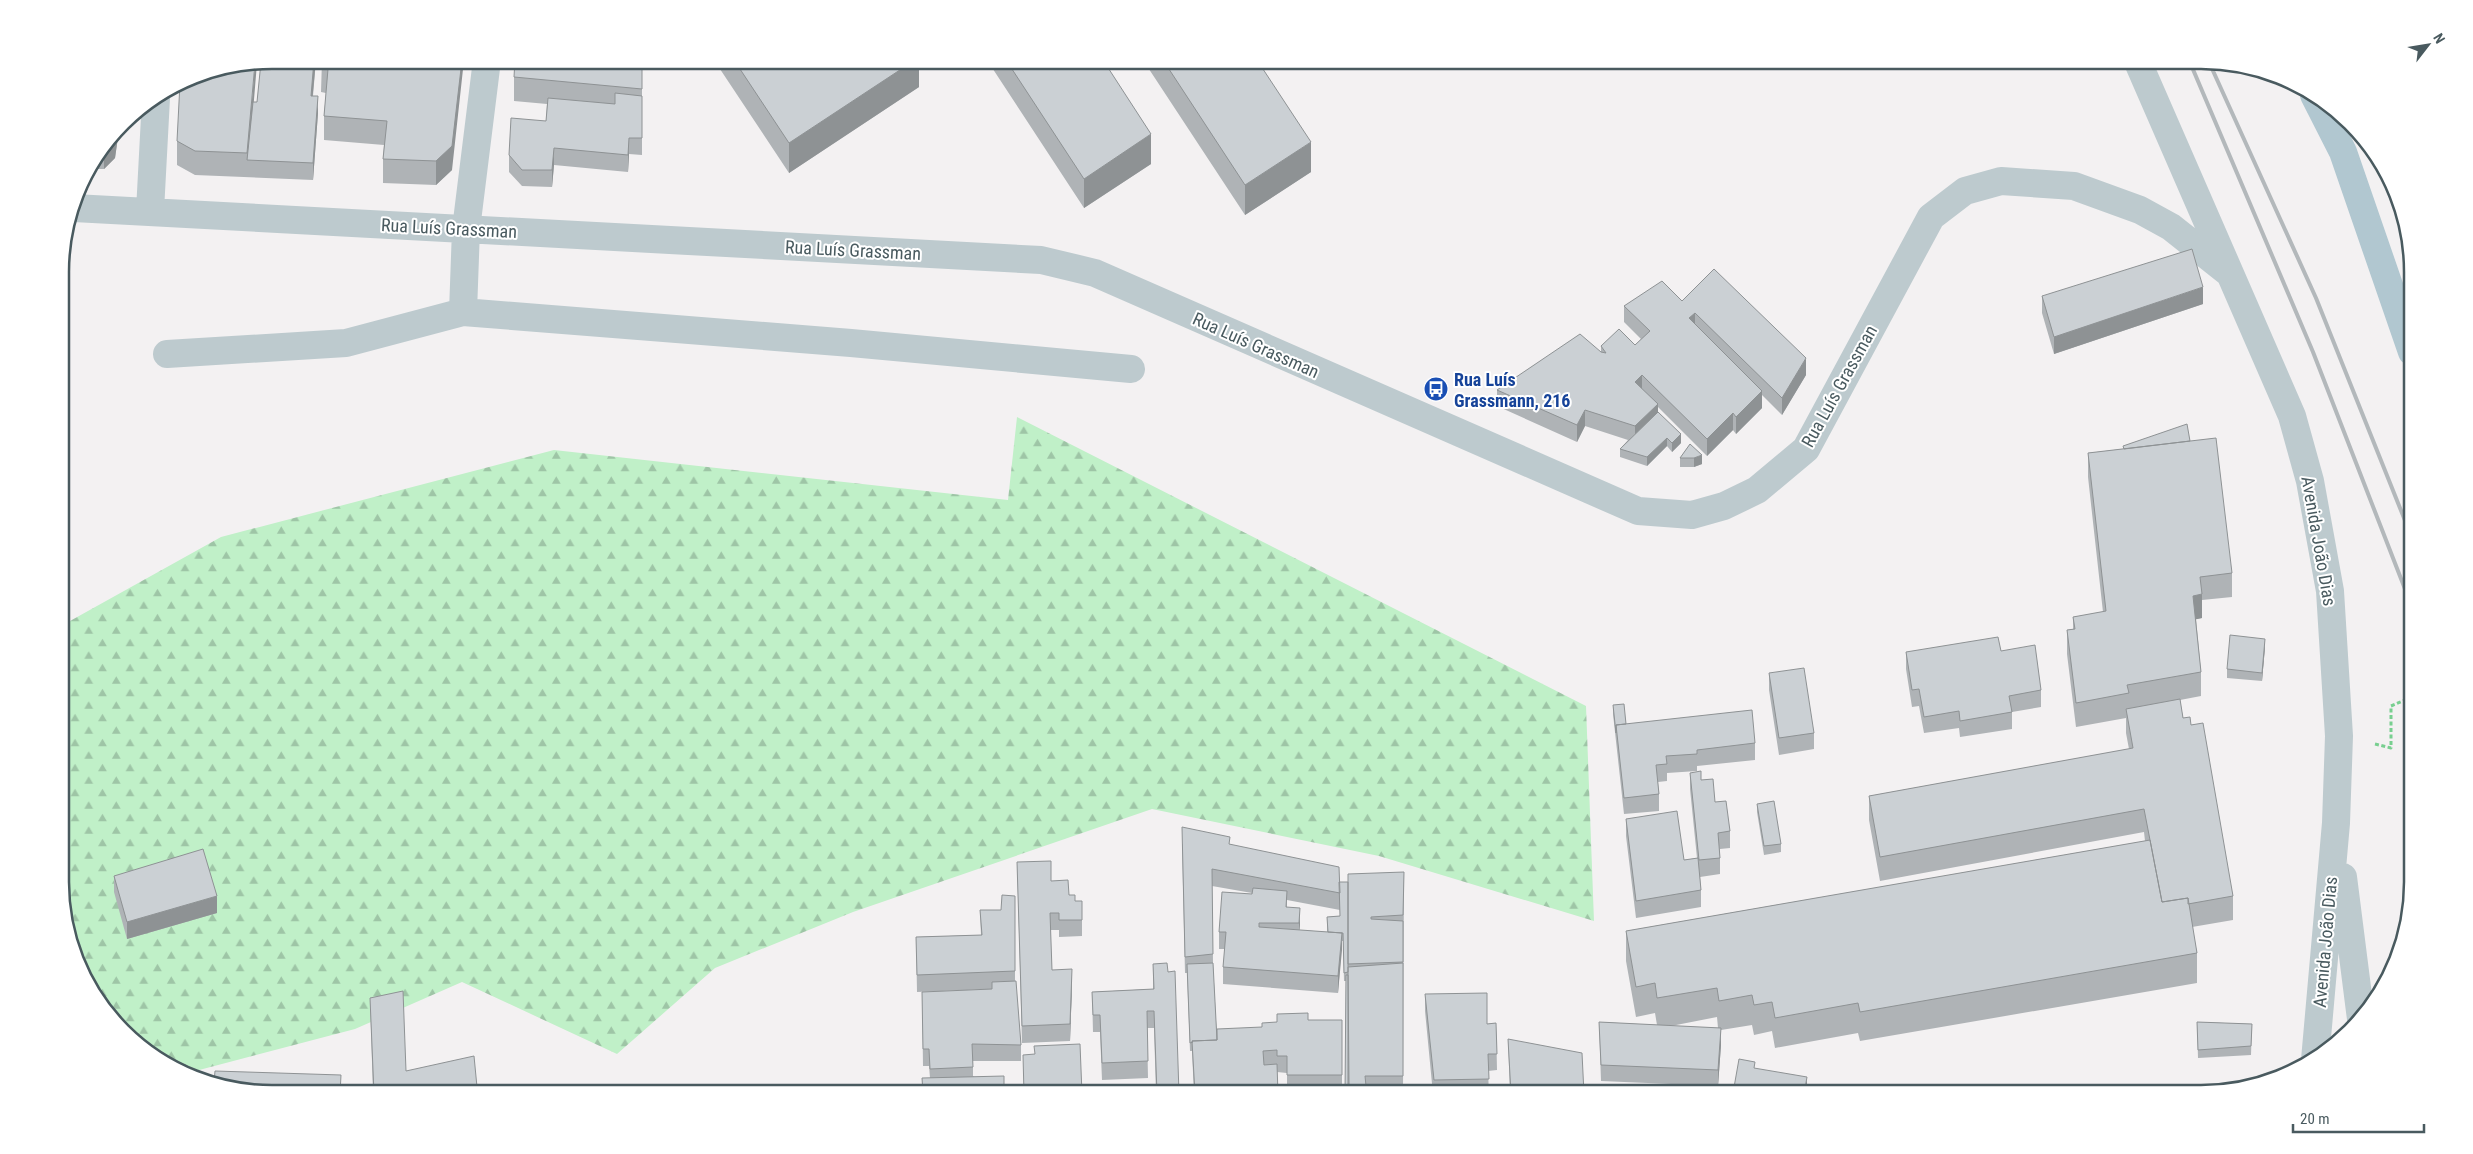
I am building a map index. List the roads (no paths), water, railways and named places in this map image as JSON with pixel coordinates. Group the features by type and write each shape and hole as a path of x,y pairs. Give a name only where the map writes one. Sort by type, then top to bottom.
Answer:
{"main road":[{"path":"2320,108 2343,152 2404,329"}],"street":[{"path":"463,312 466,229 486,69"},
{"name":"Avenida João Dias","path":"2141,69 2292,416 2310,481 2330,591 2339,736 2336,824 2316,1050"},
{"path":"150,211 156,105"},
{"name":"Rua Luís Grassman","path":"80,208 1041,260 1095,273 1638,511 1692,515 1724,506 1757,490 1806,449 1932,217 1965,191 2001,180 2074,186 2140,210 2170,227 2229,273"},
{"path":"167,354 346,343 463,312 851,343 1131,369"},
{"name":"Avenida João Dias","path":"2336,824 2359,1010"}],"railway":[{"path":"2193,69 2313,352 2404,586"},
{"path":"2212,69 2316,298 2404,518"}],"place":[{"name":"Rua Luís Grassmann, 216","path":"1436,389"}]}
